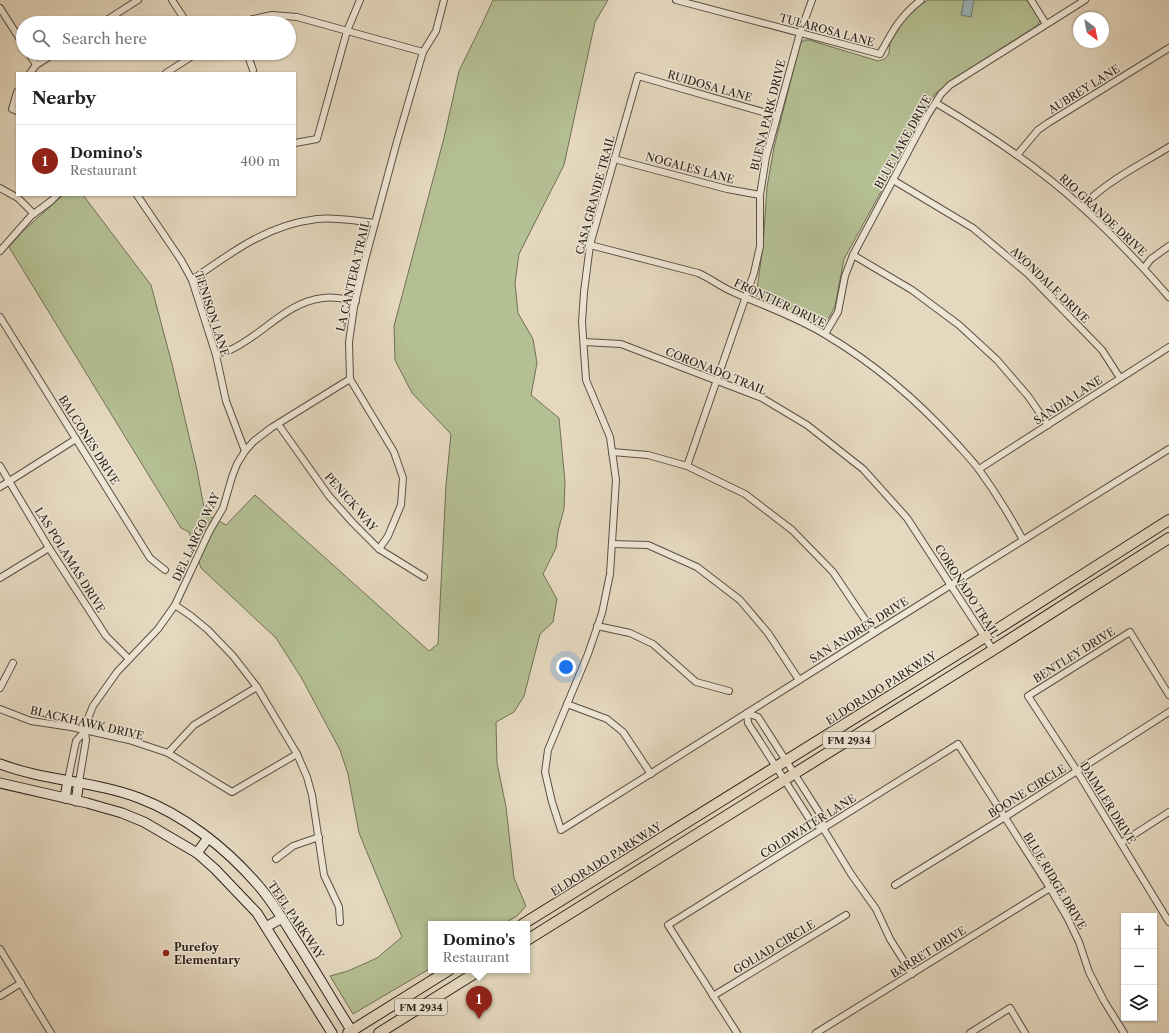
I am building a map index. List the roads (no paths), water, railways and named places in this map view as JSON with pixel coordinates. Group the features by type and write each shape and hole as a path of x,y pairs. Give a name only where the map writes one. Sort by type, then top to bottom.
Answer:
{"main road":[{"name":"ELDORADO PARKWAY","path":"528,921 985,637 1169,520"},
{"name":"FM 2934","path":"530,938 993,650 1169,538"},
{"name":"TEEL PARKWAY","path":"0,764 26,772 79,782 138,798 169,812 190,824 228,854 259,885 282,918 351,1032"},
{"path":"65,798 68,780"},
{"path":"76,800 79,782"},
{"path":"0,783 117,811 144,822 197,853 215,868 257,913 332,1033"},
{"path":"197,853 208,838"},
{"path":"266,927 282,918"},
{"name":"FM 2934","path":"351,1032 444,973"},
{"name":"FM 2934","path":"380,1033 475,973"}],"street":[{"path":"113,16 138,0"},
{"path":"172,0 182,16"},
{"path":"296,143 316,139 347,31 360,0"},
{"name":"LA CANTERA TRAIL","path":"379,549 388,536 401,505 403,478 394,452 350,379 349,342 356,301 396,145 423,52 436,31 444,0"},
{"name":"TULAROSA LANE","path":"676,0 880,54 897,23 921,0"},
{"name":"BUENA PARK DRIVE","path":"687,466 754,273 760,246 760,195 766,157 800,33 812,0"},
{"path":"1031,0 1046,24"},
{"name":"BLUE LAKE DRIVE","path":"825,334 838,312 845,276 853,255 936,103 950,85 1085,0"},
{"path":"0,8 16,33"},
{"path":"267,16 284,16"},
{"path":"296,17 423,52"},
{"name":"AUBREY LANE","path":"1017,155 1038,130 1169,48"},
{"path":"33,60 36,65"},
{"path":"31,72 36,65 44,60"},
{"path":"168,72 186,60"},
{"path":"249,60 253,70"},
{"name":"RUIDOSA LANE","path":"638,76 777,116"},
{"name":"CASA GRANDE TRAIL","path":"561,830 552,802 545,772 548,750 588,654 602,613 610,574 616,480 610,437 586,380 582,322 584,292 590,245 638,76"},
{"path":"14,110 16,98"},
{"name":"RIO GRANDE DRIVE","path":"936,103 1017,155 1051,181 1082,207 1144,268 1169,297"},
{"path":"1082,207 1102,189 1169,147"},
{"name":"NOGALES LANE","path":"614,159 726,189 760,195"},
{"name":"AVONDALE DRIVE","path":"893,180 973,228 1028,274 1102,350 1120,378"},
{"path":"0,188 18,198 33,213"},
{"path":"0,251 33,213 56,196"},
{"name":"TENISON LANE","path":"138,196 181,260 192,280 216,355 226,402 245,451"},
{"path":"192,280 238,248 274,229 293,223 336,218 375,223"},
{"name":"FRONTIER DRIVE","path":"590,245 698,273 710,278 732,292 825,334 858,355 900,388 940,425 979,469 1024,540"},
{"path":"1144,268 1151,259 1169,246"},
{"path":"853,255 912,290 959,325 997,360 1028,396 1048,425"},
{"path":"216,355 235,348 303,302 323,298 342,298 356,301"},
{"name":"BALCONES DRIVE","path":"0,317 150,558 165,570"},
{"name":"CORONADO TRAIL","path":"584,342 621,344 762,398 807,425 863,469 907,518 993,650"},
{"name":"SANDIA LANE","path":"979,469 1169,347"},
{"name":"DEL LARGO WAY","path":"79,782 86,740 86,723 93,706 106,686 129,659 158,629 175,605 209,532 223,508 237,464 245,451 254,441 278,424 350,379"},
{"name":"PENICK WAY","path":"278,424 329,496 353,523 379,549 424,577"},
{"path":"0,487 76,439"},
{"name":"SAN ANDRES DRIVE","path":"561,830 951,584 1169,449"},
{"path":"612,452 648,455 687,466 745,494 792,530 833,572 874,633"},
{"name":"LAS POLAMAS DRIVE","path":"0,466 106,636 129,659"},
{"path":"612,544 648,546 697,567 740,600 768,632 799,680"},
{"path":"0,578 50,548"},
{"path":"175,605 208,630 233,656 257,687 297,754 307,777 312,795 324,875 339,907 340,922"},
{"path":"597,626 630,634 653,644 696,682 729,691"},
{"name":"BENTLEY DRIVE","path":"1028,696 1130,632 1169,695"},
{"path":"0,688 13,663"},
{"path":"168,753 194,725 257,687"},
{"name":"DAIMLER DRIVE","path":"1028,696 1077,771 1169,922"},
{"path":"567,704 607,719 623,732 651,774"},
{"name":"BLACKHAWK DRIVE","path":"0,710 31,722 71,727 129,740 168,753 232,792 297,754"},
{"name":"BOONE CIRCLE","path":"895,885 1005,817 1169,712"},
{"path":"823,828 812,823 748,723 747,713 758,717 822,817 823,828 851,874 876,909 890,939 912,974"},
{"name":"DEL LARGO WAY","path":"68,780 76,741 85,731"},
{"name":"BLUE RIDGE DRIVE","path":"958,744 1050,888 1068,919 1079,942 1089,972 1104,1001 1124,1033"},
{"name":"COLDWATER LANE","path":"713,996 668,925 958,744"},
{"path":"1121,843 1169,812"},
{"path":"276,858 292,846 319,837"},
{"name":"BARRET DRIVE","path":"816,1033 1050,888"},
{"name":"GOLIAD CIRCLE","path":"713,996 846,915"},
{"path":"0,949 51,1033"},
{"path":"0,996 21,983"},
{"path":"713,996 737,1033"},
{"path":"970,1033 1010,1008 1025,1033"}],"water":[{"path":"964,0 974,0 971,17 961,15"}],"place":[{"name":"Purefoy Elementary","path":"166,953"},
{"name":"Domino's","path":"479,1019"}]}
